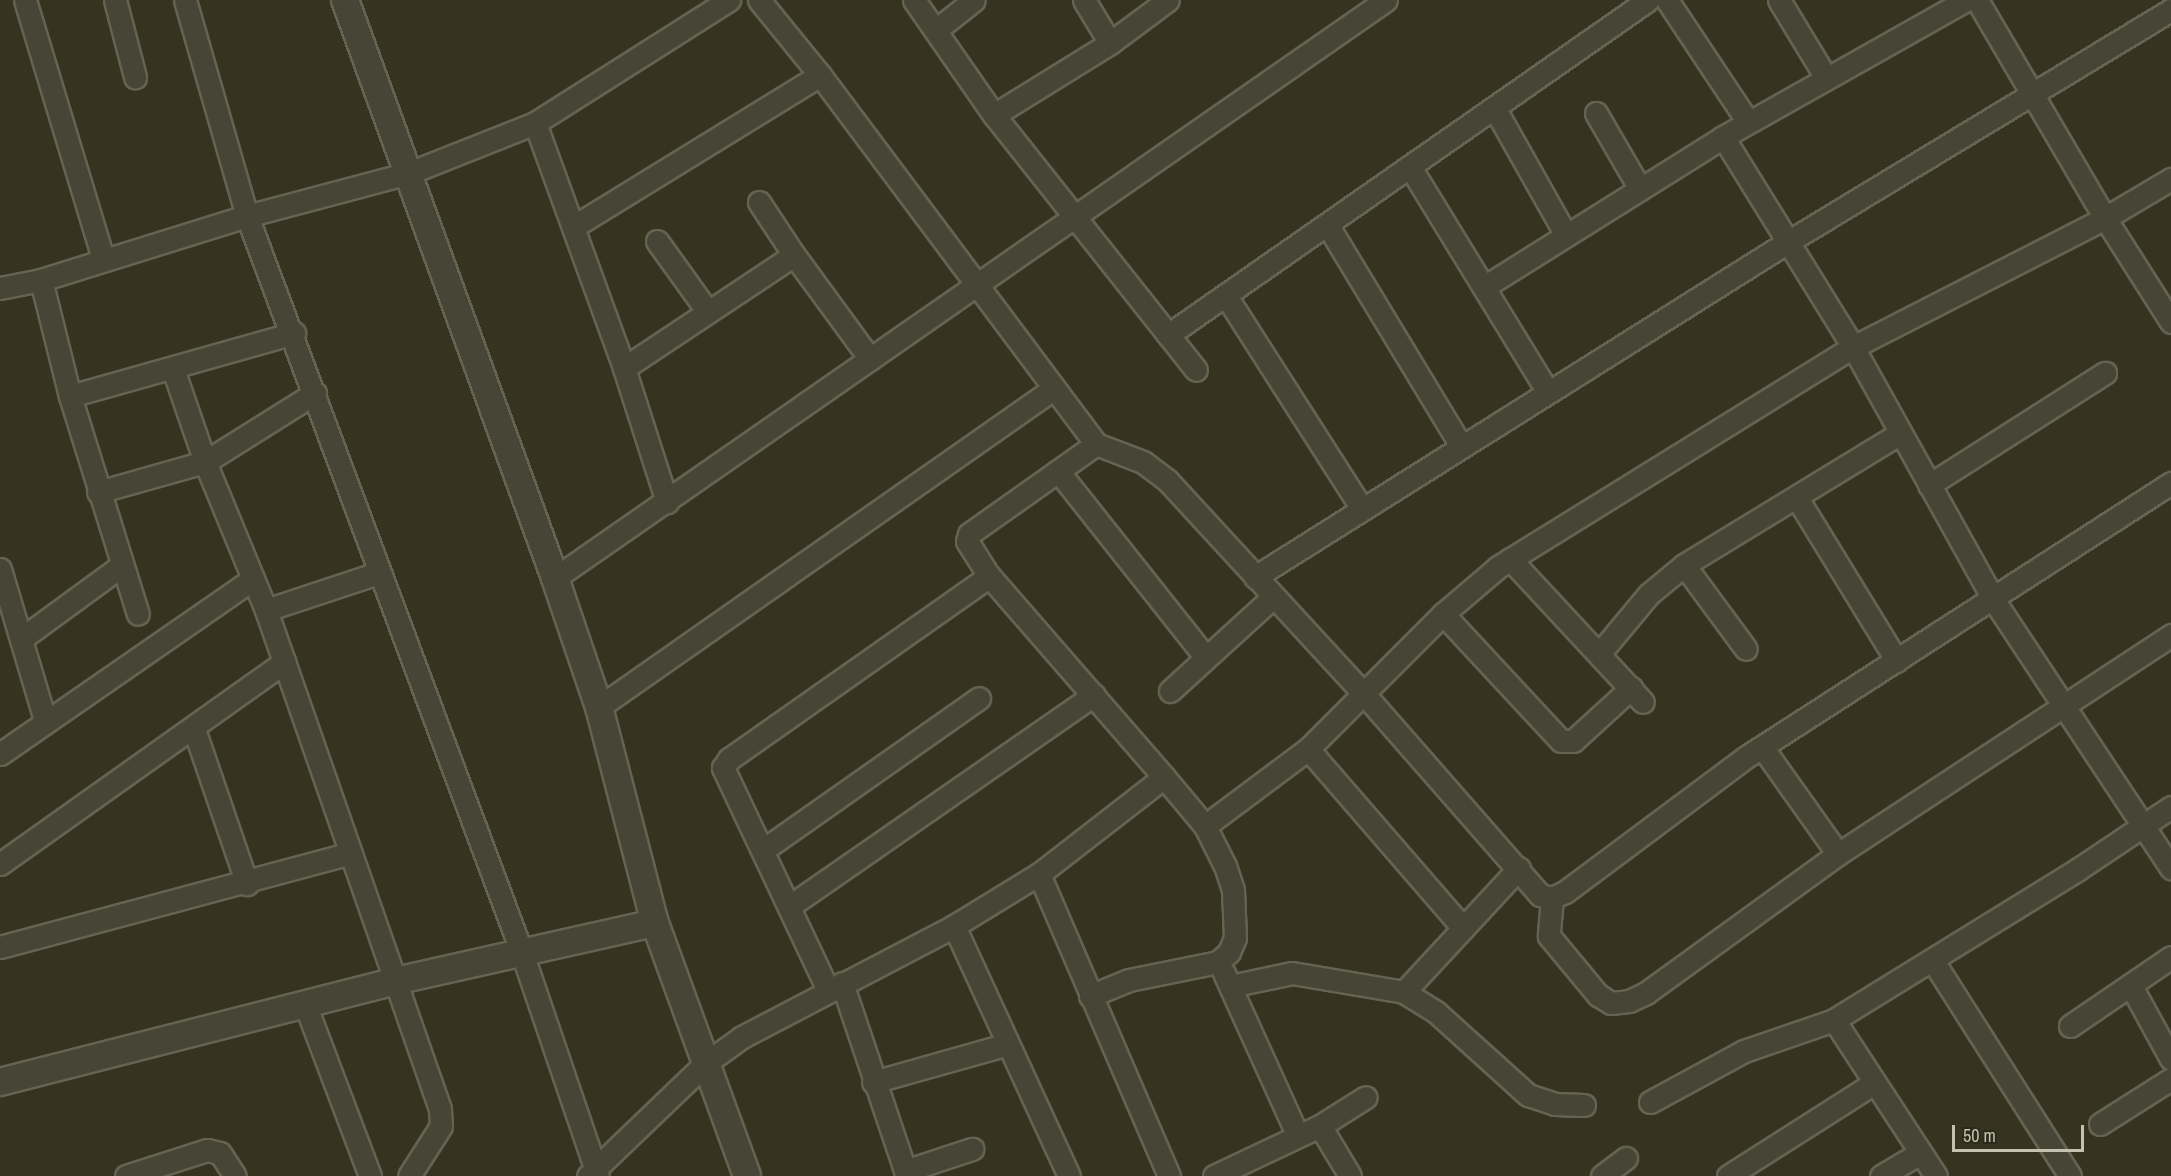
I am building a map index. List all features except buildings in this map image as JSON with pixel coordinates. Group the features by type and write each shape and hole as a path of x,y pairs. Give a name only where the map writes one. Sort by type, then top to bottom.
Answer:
{"street":[{"path":"25,0 103,259"},
{"path":"115,0 135,77"},
{"path":"185,0 247,216 294,333 378,573 522,953 594,1174 706,1063 773,1018 954,926 1039,874 1164,777"},
{"path":"345,0 555,578 599,707 655,923 747,1176"},
{"path":"0,288 41,280 247,216 409,173 535,123 729,0"},
{"path":"759,0 820,75 973,285 1096,444 1155,470 1364,694 1519,868 1540,895 1552,898"},
{"path":"914,0 994,115 1196,370"},
{"path":"936,30 974,0"},
{"path":"1084,0 1110,43"},
{"path":"994,115 1110,43 1168,0"},
{"path":"555,578 667,502 1074,214 1386,0"},
{"path":"1667,0 1748,122"},
{"path":"1779,0 1825,76"},
{"path":"1484,287 1825,76 1966,0"},
{"path":"1977,0 2034,94 2104,218 2171,322"},
{"path":"1168,335 1495,109 1639,3"},
{"path":"1256,577 1786,243 2171,10"},
{"path":"573,227 820,75"},
{"path":"1495,109 1566,236"},
{"path":"1596,113 1640,189"},
{"path":"535,123 624,368 667,502"},
{"path":"1723,137 1852,348 1993,599 2171,868"},
{"path":"1410,166 1547,392"},
{"path":"1205,826 1308,749 1443,614 1510,559 1852,348 2104,218 2171,180"},
{"path":"759,202 794,255 870,359"},
{"path":"1328,226 1461,446"},
{"path":"657,241 708,312"},
{"path":"624,368 794,255"},
{"path":"41,280 70,396 98,492 138,614"},
{"path":"1226,296 1362,509"},
{"path":"70,396 173,369 294,333"},
{"path":"173,369 205,462 266,610 440,1109 441,1126 409,1176"},
{"path":"1929,485 2105,373"},
{"path":"599,707 1053,388"},
{"path":"98,492 205,462 315,393"},
{"path":"1599,654 1649,594 1684,565 1900,433"},
{"path":"1089,996 1129,980 1218,962 1229,952 1235,938 1235,907 1225,866 1205,826 969,550 969,534 1096,444"},
{"path":"1058,471 1206,658"},
{"path":"2171,483 1762,747 1552,898 1548,919 1549,936 1598,995 1620,1003 1646,993 1838,854 2065,707 2171,635"},
{"path":"1797,498 1897,661"},
{"path":"1443,614 1561,741 1573,741 1637,695 1510,559"},
{"path":"21,639 122,565"},
{"path":"1684,565 1746,649"},
{"path":"0,569 45,720"},
{"path":"266,610 378,573"},
{"path":"972,1149 906,1174 873,1082 835,987 790,906 725,778 723,768 729,759 989,576"},
{"path":"0,754 45,720 253,579"},
{"path":"1170,691 1273,597"},
{"path":"0,864 194,729 284,662"},
{"path":"790,906 1094,695"},
{"path":"763,850 979,698"},
{"path":"194,729 247,884"},
{"path":"1762,747 1838,854"},
{"path":"1308,749 1463,928"},
{"path":"1650,1102 1744,1051 1834,1020 1933,961 2171,807"},
{"path":"0,947 247,884 351,853"},
{"path":"1404,992 1519,868"},
{"path":"1039,874 1089,996 1169,1176"},
{"path":"0,1082 394,981 655,923"},
{"path":"954,926 1069,1176"},
{"path":"2070,1026 2171,957"},
{"path":"1933,961 2070,1176"},
{"path":"1218,962 1298,1136"},
{"path":"1230,986 1292,973 1404,992 1436,1012 1528,1095 1555,1104 1584,1105"},
{"path":"2131,986 2171,1059"},
{"path":"305,1004 370,1176"},
{"path":"1834,1020 1936,1176"},
{"path":"873,1082 1008,1044"},
{"path":"2100,1124 2171,1079"},
{"path":"1728,1176 1874,1083"},
{"path":"1214,1176 1320,1126 1366,1097"},
{"path":"1320,1126 1350,1176"},
{"path":"126,1176 207,1150 220,1153 235,1176"},
{"path":"1881,1176 1920,1153"},
{"path":"1602,1176 1626,1158"}]}
